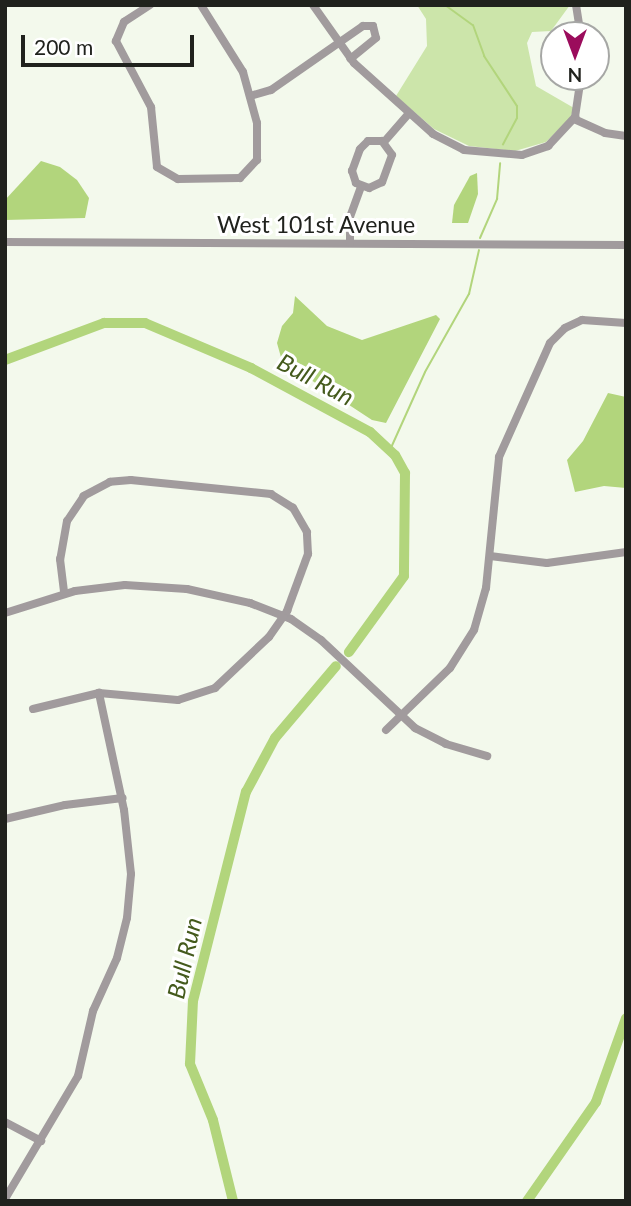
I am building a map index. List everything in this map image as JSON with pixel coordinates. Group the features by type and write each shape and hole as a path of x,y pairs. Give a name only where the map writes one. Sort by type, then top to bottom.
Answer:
{"street":[{"path":"150,5 124,22 116,41 151,107 157,167 178,179 240,178 251,170 258,151 250,96 239,66 201,5"},
{"path":"313,5 349,59 409,113 450,145 510,155 548,146 574,119 579,91"},
{"path":"250,96 275,88 365,26 375,27 376,38 349,59"},
{"path":"384,142 409,113"},
{"path":"574,119 605,133 626,136"},
{"path":"349,243 350,217 361,187 352,171 359,149 369,141 384,142"},
{"path":"361,187 372,188 384,179 392,155 384,142"},
{"name":"West 101st Avenue","path":"5,242 626,245"},
{"path":"386,730 450,668 470,638 485,598 500,450 550,343 565,328 582,320 626,323"},
{"path":"33,709 99,693 173,700 202,695 228,679 284,616 306,558 308,536 293,508 260,492 131,480 93,489 74,507 64,528 60,558 64,594"},
{"path":"490,556 547,563 626,552"},
{"path":"5,612 64,594 125,585 173,587 235,598 284,616 321,640 400,717 435,740 487,756"},
{"path":"5,1199 78,1076 93,1011 124,937 131,874 123,798 99,693"},
{"path":"5,819 65,805 123,798"},
{"path":"5,1122 41,1141"}],"shaded area":[{"path":"417,5 570,5 558,21 540,21 540,32 532,32 527,43 536,86 540,91 574,108 570,118 546,142 515,151 469,146 434,129 396,96 427,46 426,19"}],"water":[{"path":"41,161 60,167 77,180 89,198 85,218 5,220 5,200"},
{"path":"477,173 478,194 468,223 452,223 454,205 470,176"},
{"path":"295,296 327,326 362,340 436,315 440,319 386,423 372,420 282,361 277,343 282,326 293,313"},
{"path":"608,393 626,397 626,488 604,486 575,492 567,460 583,441"}],"waterway":[{"path":"445,5 473,25 484,56 517,106 517,118 503,144"},
{"path":"480,238 497,199 500,163"},
{"path":"390,450 425,372 469,294 479,250"},
{"name":"Bull Run","path":"5,360 104,323 145,323 251,368 370,432 395,455 405,473 404,576 349,652"},
{"name":"Bull Run","path":"233,1201 213,1120 190,1064 193,1001 246,792 275,738 336,666"},
{"name":"Bull Run","path":"527,1201 596,1102 626,1018"}]}
